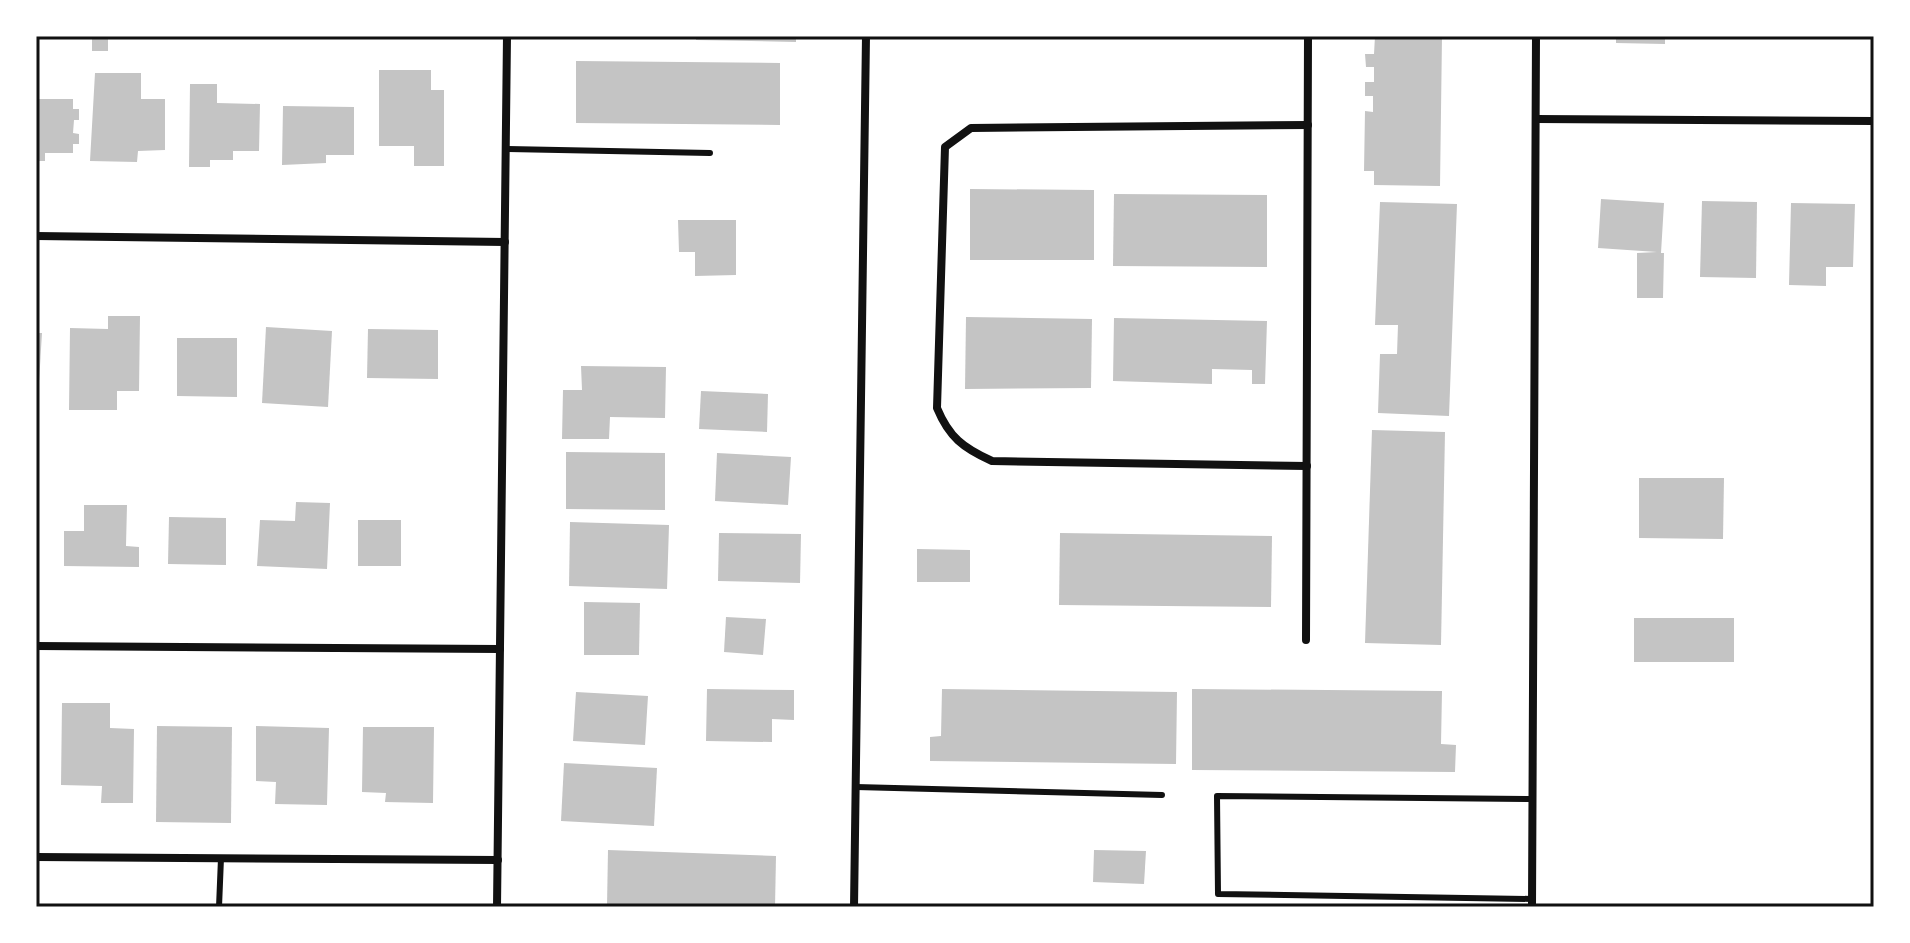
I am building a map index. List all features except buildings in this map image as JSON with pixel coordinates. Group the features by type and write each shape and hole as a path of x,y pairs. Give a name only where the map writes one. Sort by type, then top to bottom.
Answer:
{"street":[{"path":"497,907 507,36"},
{"path":"854,907 866,36"},
{"path":"1306,640 1308,36"},
{"path":"1532,903 1536,36"},
{"path":"1536,119 1874,121"},
{"path":"1307,466 992,461 966,449 947,432 937,408 945,147 971,128 1308,125"},
{"path":"36,236 505,242"},
{"path":"36,646 500,649"},
{"path":"36,857 498,860"}],"lane":[{"path":"506,149 710,153"},
{"path":"856,787 1162,795"},
{"path":"1532,903 1218,894 1217,796 1533,799"},
{"path":"219,907 221,858"}]}
